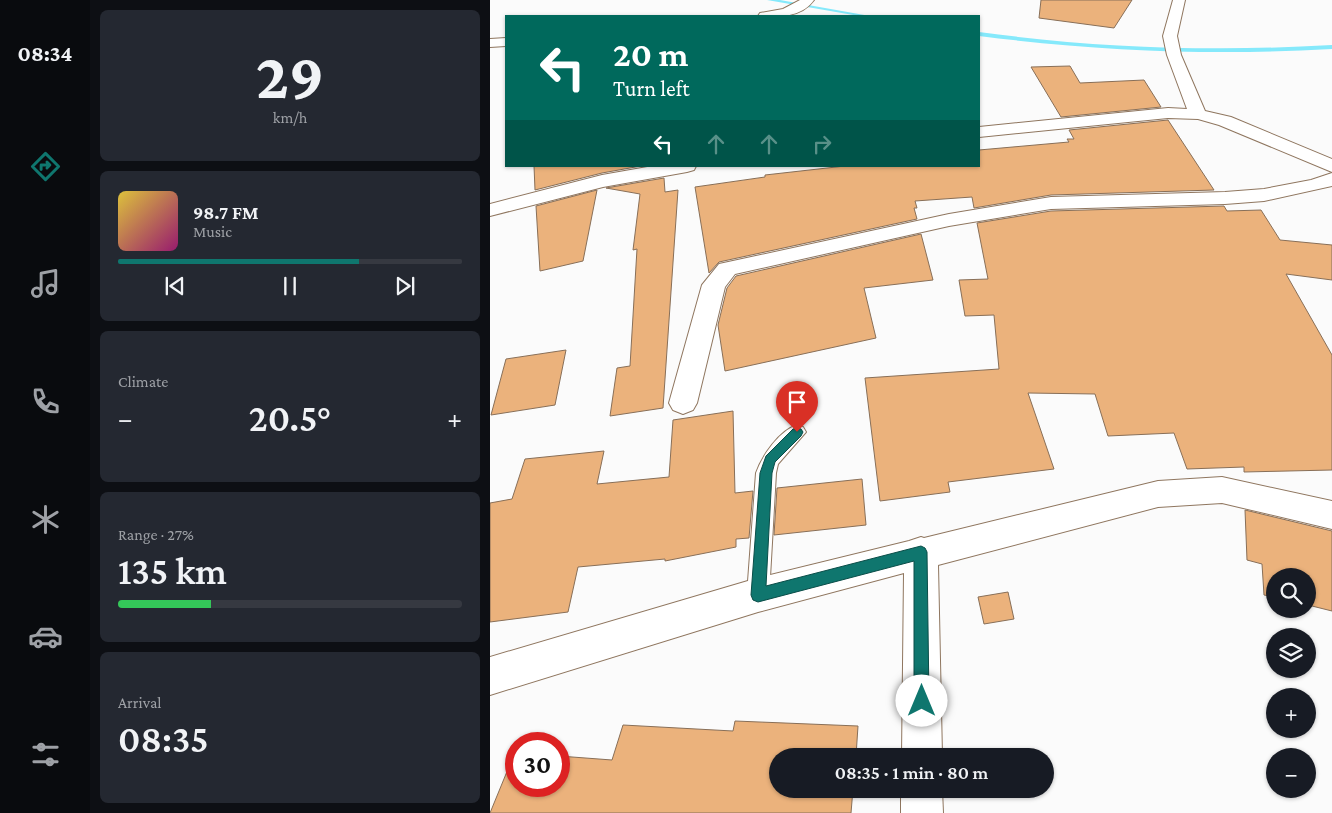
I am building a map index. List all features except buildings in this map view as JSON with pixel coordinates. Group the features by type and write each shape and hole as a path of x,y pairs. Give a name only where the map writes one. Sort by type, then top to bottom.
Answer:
{"street":[{"path":"1178,0 1170,36 1174,55 1198,114"},
{"path":"775,15 784,14 803,4"},
{"path":"490,44 505,42"},
{"path":"980,132 1168,113 1198,114 1239,126 1332,166"},
{"path":"490,210 602,181 681,167"},
{"path":"683,403 714,286 727,269 949,220 1051,203 1254,196 1315,185 1332,179"},
{"path":"490,676 758,595 921,552 1158,494 1222,490 1332,515"},
{"path":"921,552 922,748"},
{"path":"922,798 922,813"}],"lane":[{"path":"758,595 766,473 770,460 797,432"}],"waterway":[{"path":"770,0 861,15"},
{"path":"980,34 1111,48 1155,50 1244,51 1332,47"}],"route":[{"path":"797,432 770,460 766,473 758,595 921,552 922,701"}]}
